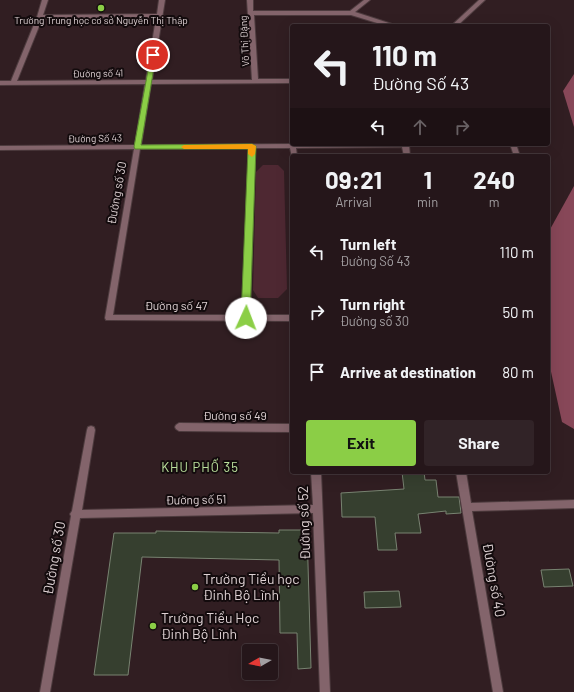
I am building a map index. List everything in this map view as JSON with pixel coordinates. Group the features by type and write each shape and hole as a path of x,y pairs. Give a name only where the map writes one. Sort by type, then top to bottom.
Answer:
{"street":[{"path":"13,83 40,17 45,0"},
{"name":"Đường số 30","path":"109,318 162,0"},
{"name":"Võ Thị Đặng","path":"250,0 255,81"},
{"path":"351,13 367,0"},
{"path":"456,24 482,0"},
{"path":"251,13 351,13 387,24"},
{"path":"40,17 160,16"},
{"name":"Đường số 41","path":"0,83 290,81"},
{"path":"246,318 252,146"},
{"path":"294,146 294,154"},
{"name":"Đường Số 43","path":"0,148 294,146"},
{"name":"Đường số 47","path":"109,318 290,318"},
{"name":"Đường số 49","path":"179,427 290,428"},
{"name":"Đường số 30","path":"45,692 75,514 91,430"},
{"name":"Đường số 52","path":"316,474 325,692"},
{"name":"Đường số 40","path":"461,474 498,692"},
{"path":"467,507 574,504"},
{"name":"Đường số 51","path":"75,514 318,509"}],"shaded area":[{"path":"574,74 574,127 563,91"},
{"path":"263,165 278,165 284,171 287,289 278,298 258,298 253,290 256,172"},
{"path":"574,186 574,429 562,422 550,367 550,229"}],"building":[{"path":"402,474 424,474 425,480 436,480 438,497 459,497 461,513 446,514 446,511 418,514 421,533 395,533 397,550 378,550 375,517 342,517 341,493 404,489"},
{"path":"279,530 307,530 311,668 298,669 297,633 280,633 279,560 142,557 128,675 94,675 114,533 156,533 156,531 279,533"},
{"path":"569,569 573,586 544,587 541,570"},
{"path":"399,591 401,607 365,608 364,592"}],"slow traffic":[{"path":"184,147 252,146 252,154"}],"place":[{"name":"Trường Trung học cơ sở Nguyễn Thị Thập","path":"101,8"},
{"name":"Trường Tiểu học Đinh Bộ Lĩnh","path":"195,587"},
{"name":"Trường Tiểu Học Đinh Bộ Lĩnh","path":"153,626"}],"district":[{"name":"KHU PHỐ 35","path":"200,467"}],"route":[{"path":"153,55 138,147 252,146 246,318"}]}
